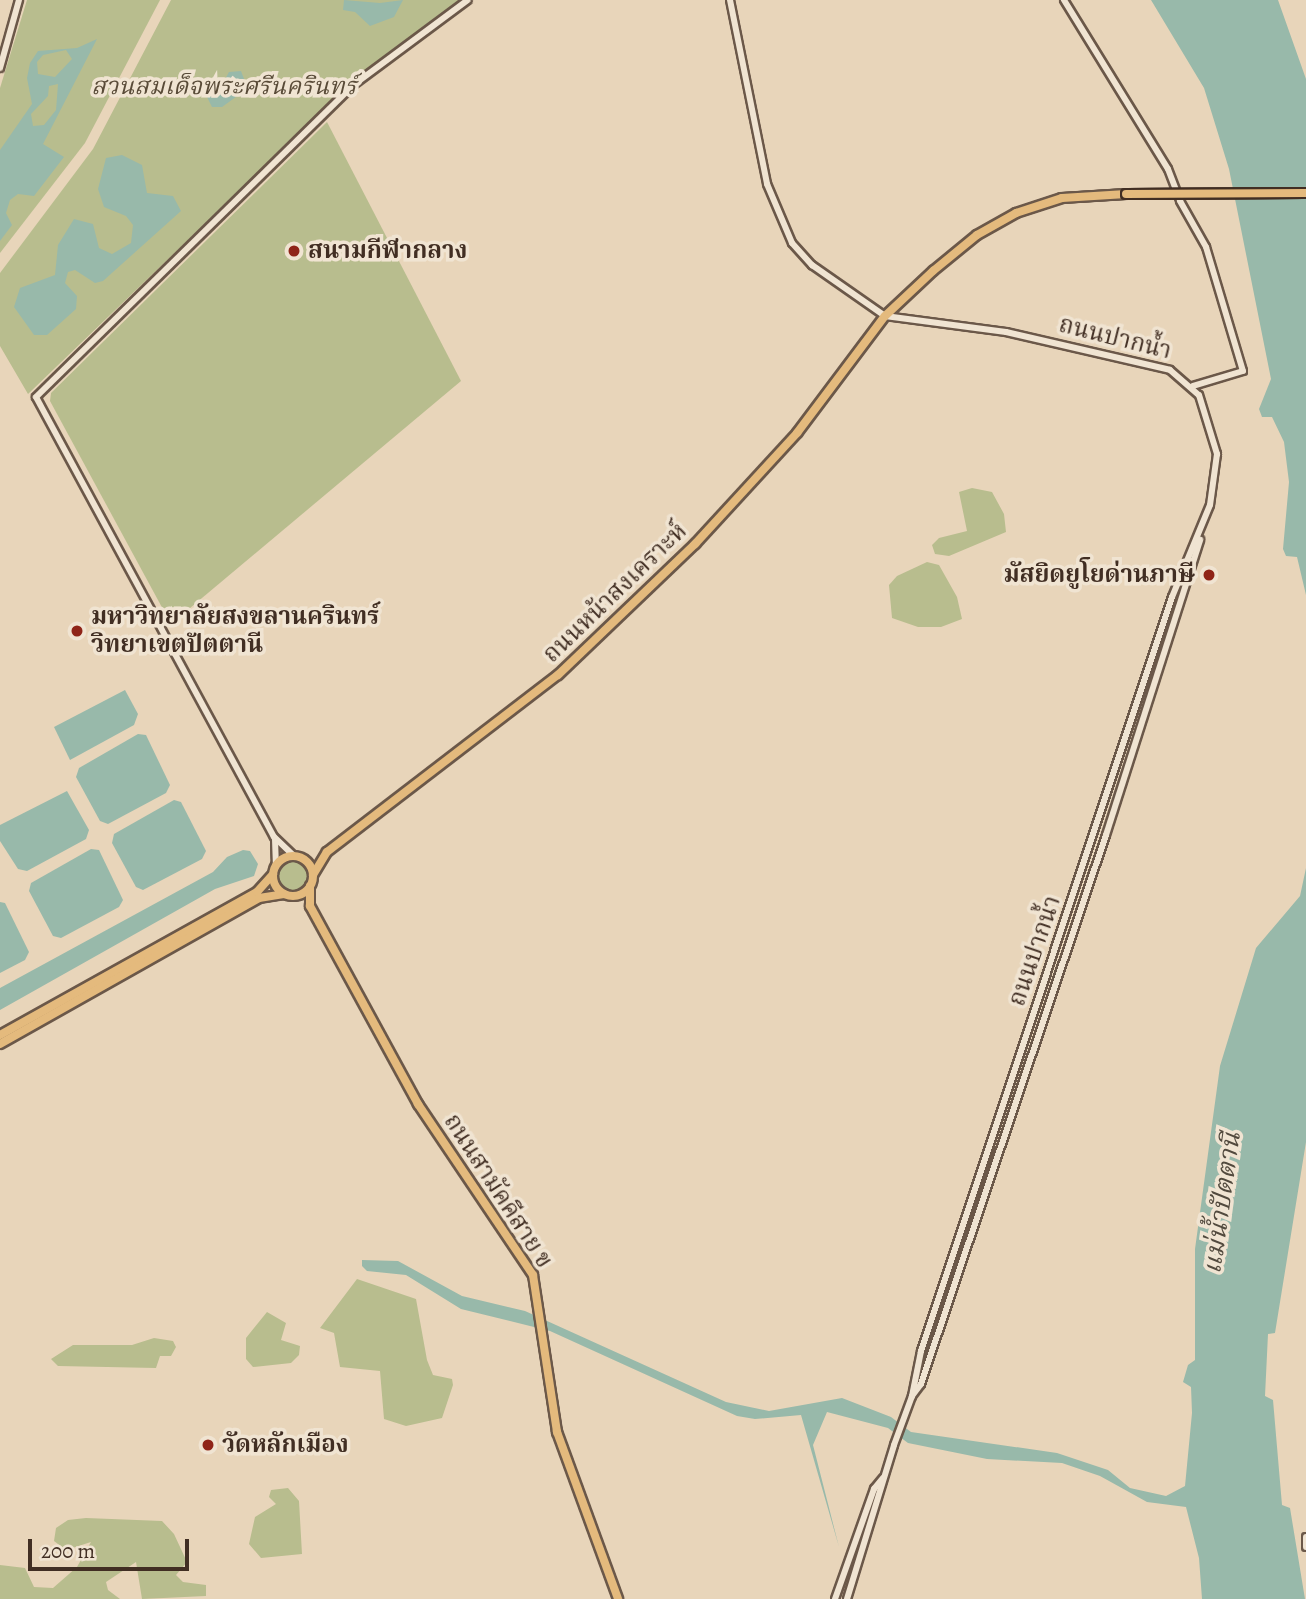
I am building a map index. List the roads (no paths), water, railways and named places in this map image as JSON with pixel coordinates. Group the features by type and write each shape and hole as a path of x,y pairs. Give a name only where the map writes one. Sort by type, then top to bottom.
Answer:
{"main road":[{"name":"ถนนหน้าสงเคราะห์","path":"313,875 327,852 530,699 695,544 797,433 885,316 996,223 1062,198 1126,194 1306,193"},
{"name":"ถนนหน้าสงเคราะห์","path":"298,857 327,852"},
{"path":"0,1035 257,892 274,870 298,857 313,875 310,886 287,895 260,898 0,1044"},
{"path":"274,870 275,886 310,906"},
{"name":"ถนนสามัคคีสาย ข","path":"310,886 310,906 418,1104 533,1275 563,1451 618,1599"}],"street":[{"path":"0,68 19,0"},
{"path":"298,857 274,837 36,397 352,86 468,0"},
{"path":"730,0 767,184 792,243 825,277 885,316"},
{"path":"1064,0 1168,169 1180,201 1206,247 1243,371 1193,386"},
{"name":"ถนนปากน้ำ","path":"847,1599 905,1412 921,1384 1190,579 1216,485 1217,454 1193,386 1170,370 1135,359 1006,332 885,316"},
{"name":"ถนนปากน้ำ","path":"912,1396 917,1361 1172,597 1205,520"},
{"path":"274,837 274,870"},
{"path":"1041,993 1051,997"},
{"path":"969,1207 980,1210"},
{"name":"ถนนปากน้ำ","path":"835,1599 874,1489 884,1476"},
{"path":"1306,1537 1306,1547"}],"water":[{"path":"344,0 380,3 403,0 394,17 370,26 355,12 343,10"},
{"path":"1151,0 1278,0 1306,79 1306,595 1297,557 1286,556 1283,549 1289,482 1284,442 1272,417 1262,417 1259,409 1271,379 1229,169 1204,88"},
{"path":"97,39 43,144 64,157 34,196 18,194 10,200 6,213 12,225 0,241 0,150 32,104 27,78 30,63 38,51 77,48","holes":["66,50 72,59 55,77 38,74 37,62 43,55","58,84 56,110 44,125 33,126 31,114 48,96 49,86"]},
{"path":"241,71 246,84 240,94 222,107 212,107 207,97 211,90 223,83 229,72"},
{"path":"122,155 142,165 147,193 173,196 181,211 103,281 95,283 75,270 68,272 65,283 77,296 76,309 47,335 34,335 14,307 20,288 55,275 58,245 74,219 93,224 99,248 112,254 131,243 133,225 126,216 104,207 98,189 106,158"},
{"path":"125,690 138,714 134,725 70,760 54,727"},
{"path":"138,734 146,735 170,785 166,793 108,824 100,821 76,777 79,768"},
{"path":"67,791 89,830 86,839 27,871 18,869 0,841 0,825"},
{"path":"174,800 181,802 206,851 202,859 143,890 136,887 112,843 114,834"},
{"path":"91,849 99,850 123,900 119,907 61,938 53,936 29,891 31,883"},
{"path":"243,850 250,851 258,864 254,876 215,889 0,1010 0,988 213,872 227,857"},
{"name":"แม่น้ำปัตตานี","path":"1306,868 1306,1142 1275,1333 1268,1334 1265,1396 1273,1400 1282,1505 1290,1508 1305,1599 1202,1599 1199,1558 1186,1507 1147,1502 1100,1476 1062,1463 987,1459 908,1443 888,1428 827,1412 813,1445 839,1547 801,1415 755,1419 737,1416 550,1331 461,1309 406,1275 367,1271 362,1266 362,1260 398,1261 462,1296 525,1311 726,1402 769,1411 842,1398 891,1417 911,1432 1057,1453 1108,1470 1130,1488 1166,1496 1185,1486 1192,1413 1191,1387 1183,1382 1188,1365 1195,1360 1195,1249 1220,1066 1256,948 1300,896"},
{"path":"0,902 5,903 29,952 25,960 0,973"}],"place":[{"name":"สนามกีฬากลาง","path":"294,251"},
{"name":"มัสยิดยูโยด่านภาษี","path":"1209,575"},
{"name":"มหาวิทยาลัยสงขลานครินทร์ วิทยาเขตปัตตานี","path":"77,631"},
{"name":"วัดหลักเมือง","path":"208,1445"}],"park label":[{"name":"สวนสมเด็จพระศรีนครินทร์","path":"224,87"}]}
